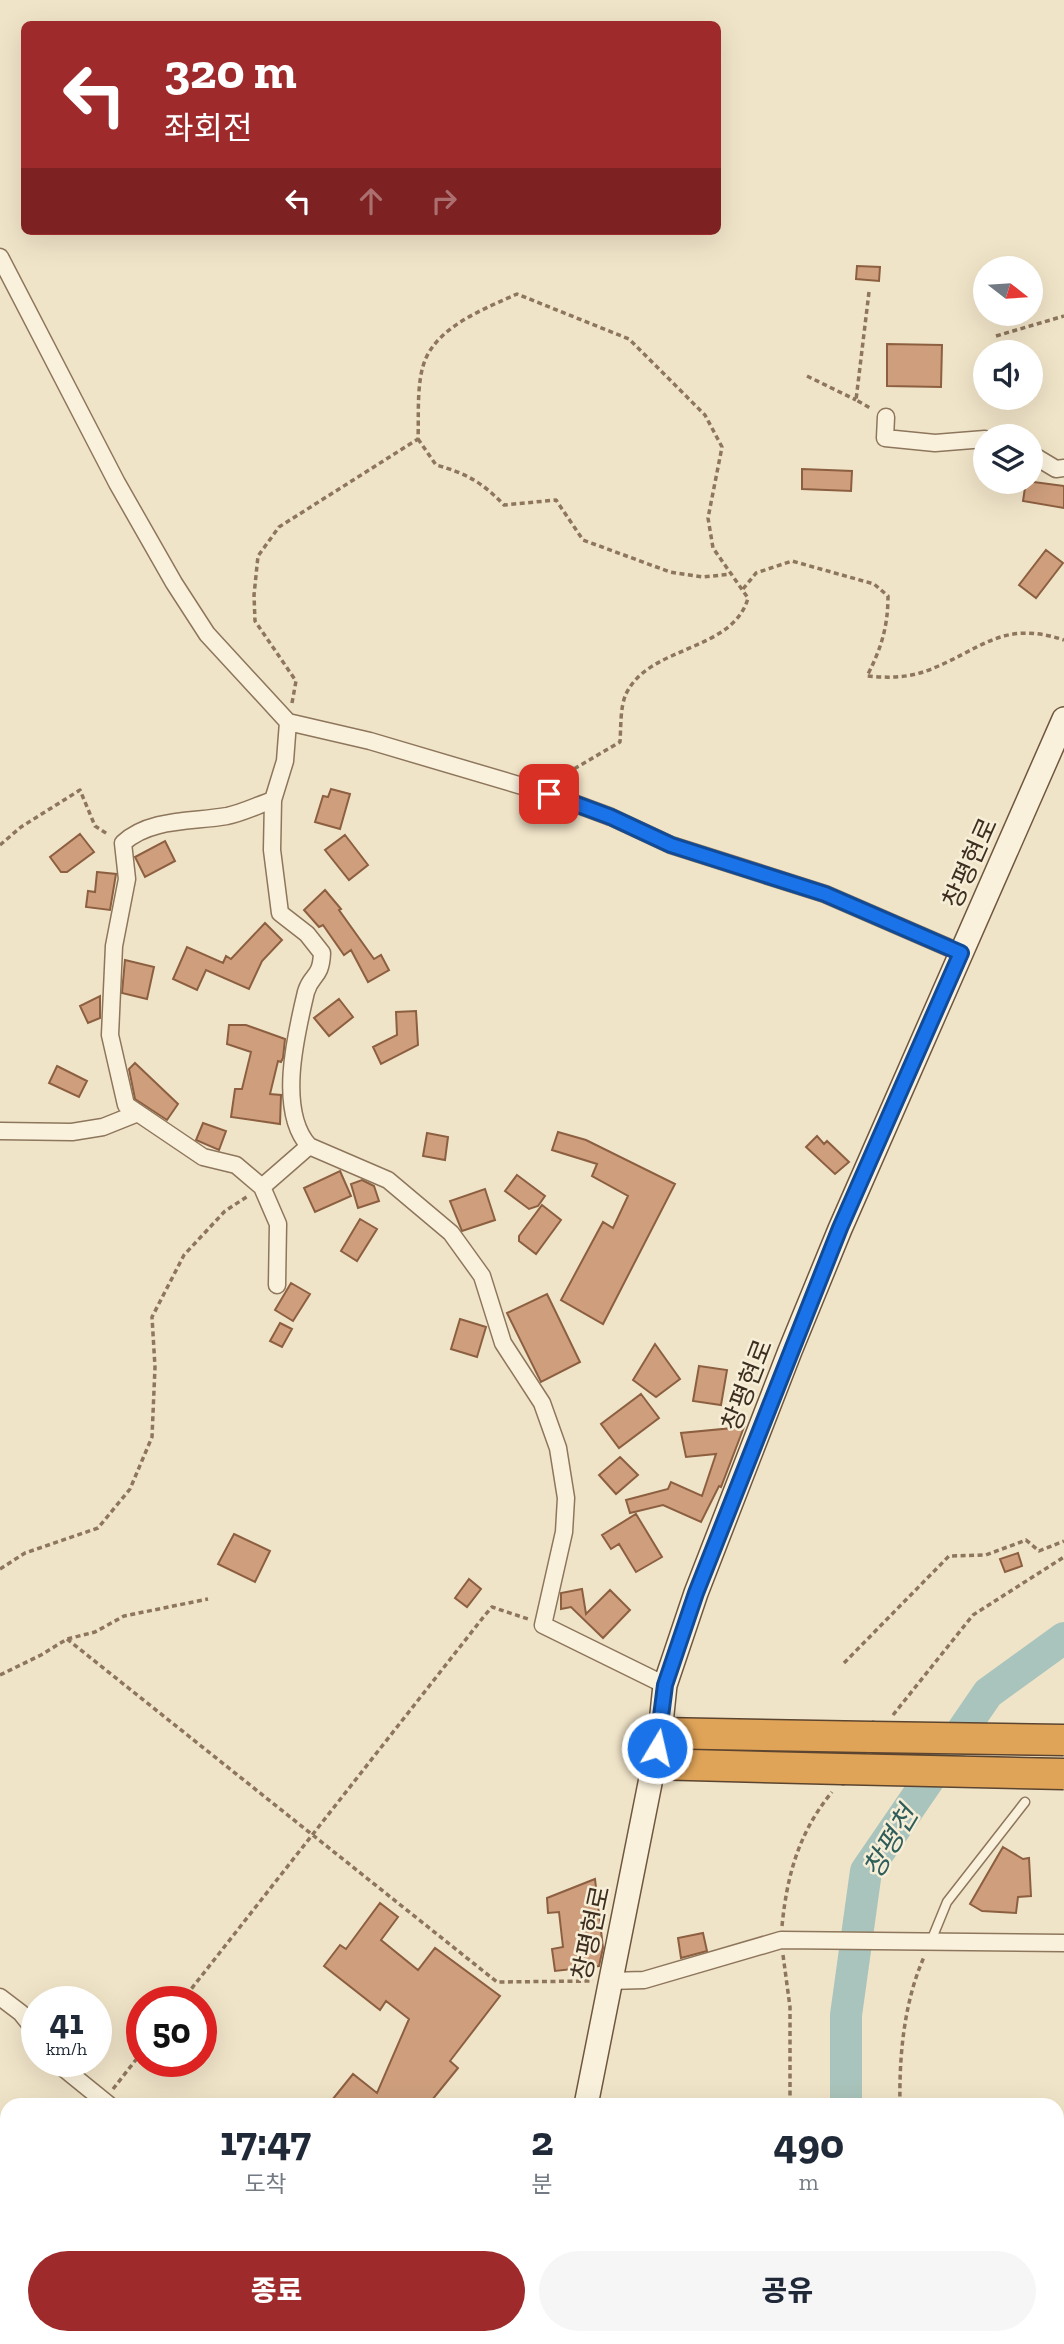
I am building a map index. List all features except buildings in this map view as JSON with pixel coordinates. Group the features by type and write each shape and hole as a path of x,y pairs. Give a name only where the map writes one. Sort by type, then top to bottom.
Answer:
{"highway":[{"path":"660,1733 1064,1741"},
{"path":"653,1764 1064,1774"}],"main road":[{"name":"창평현로","path":"587,2098 660,1733 665,1685 696,1593 835,1241 1064,719"}],"street":[{"path":"0,257 111,470 174,583 207,634 288,722 370,741 538,791 611,817 671,845 825,894 961,953"},
{"path":"886,417 886,438 934,443 973,440"},
{"path":"1043,461 1056,469 1064,468"},
{"path":"288,722 285,761 273,800 272,850 280,913 307,934 322,953 321,970 307,988 292,1069 291,1099 300,1136 309,1146 388,1180 451,1233 482,1276 503,1343 542,1403 558,1448 566,1498 564,1532 543,1625 665,1685"},
{"path":"273,800 229,816 173,822 133,833 123,843 127,879 114,946 110,1035 126,1105 203,1157 236,1165 262,1186 278,1224 277,1285"},
{"path":"0,1131 72,1132 103,1127 138,1113"},
{"path":"262,1186 309,1146"},
{"path":"609,1980 644,1980 788,1941 1064,1943"},
{"path":"0,1997 21,2013"},
{"path":"74,2077 100,2098"}],"lane":[{"path":"931,1941 947,1902 1025,1802"}],"path":[{"path":"856,400 869,292"},
{"path":"538,791 620,742 624,697 636,676 726,629 744,614 748,598 732,574 713,548 708,519 722,447 705,415 629,339 590,321 517,294 478,312 444,335 426,358 418,439 436,465 465,472 484,485 504,505 556,500 583,540 670,572 703,576 732,574"},
{"path":"996,336 1064,316"},
{"path":"807,376 886,417"},
{"path":"288,722 296,681 255,621 254,596 258,556 279,527 418,439"},
{"path":"743,590 756,573 792,561 874,584 888,596 888,615 883,643 867,676 892,678 926,671 989,639 1018,633 1040,632 1064,640"},
{"path":"0,845 21,827 80,790 95,826 123,843"},
{"path":"0,1569 25,1553 98,1528 130,1489 152,1437 155,1367 152,1317 184,1255 225,1211 262,1186"},
{"path":"844,1663 949,1556 986,1555 1027,1540 1039,1550 1064,1541"},
{"path":"0,1675 67,1639 95,1632 124,1616 208,1599"},
{"path":"194,1986 492,1607 543,1625"},
{"path":"67,1639 497,1982 609,1980"},
{"path":"788,1941 790,2098"},
{"path":"901,2098 899,2073 912,1984 931,1941"},
{"path":"110,2098 126,2075"}],"waterway":[{"name":"창평천","path":"846,2098 846,2015 866,1871 988,1693 1064,1638"}],"route":[{"path":"549,794 611,817 671,845 825,894 961,953 840,1228 696,1593 665,1685 657,1748"}]}
